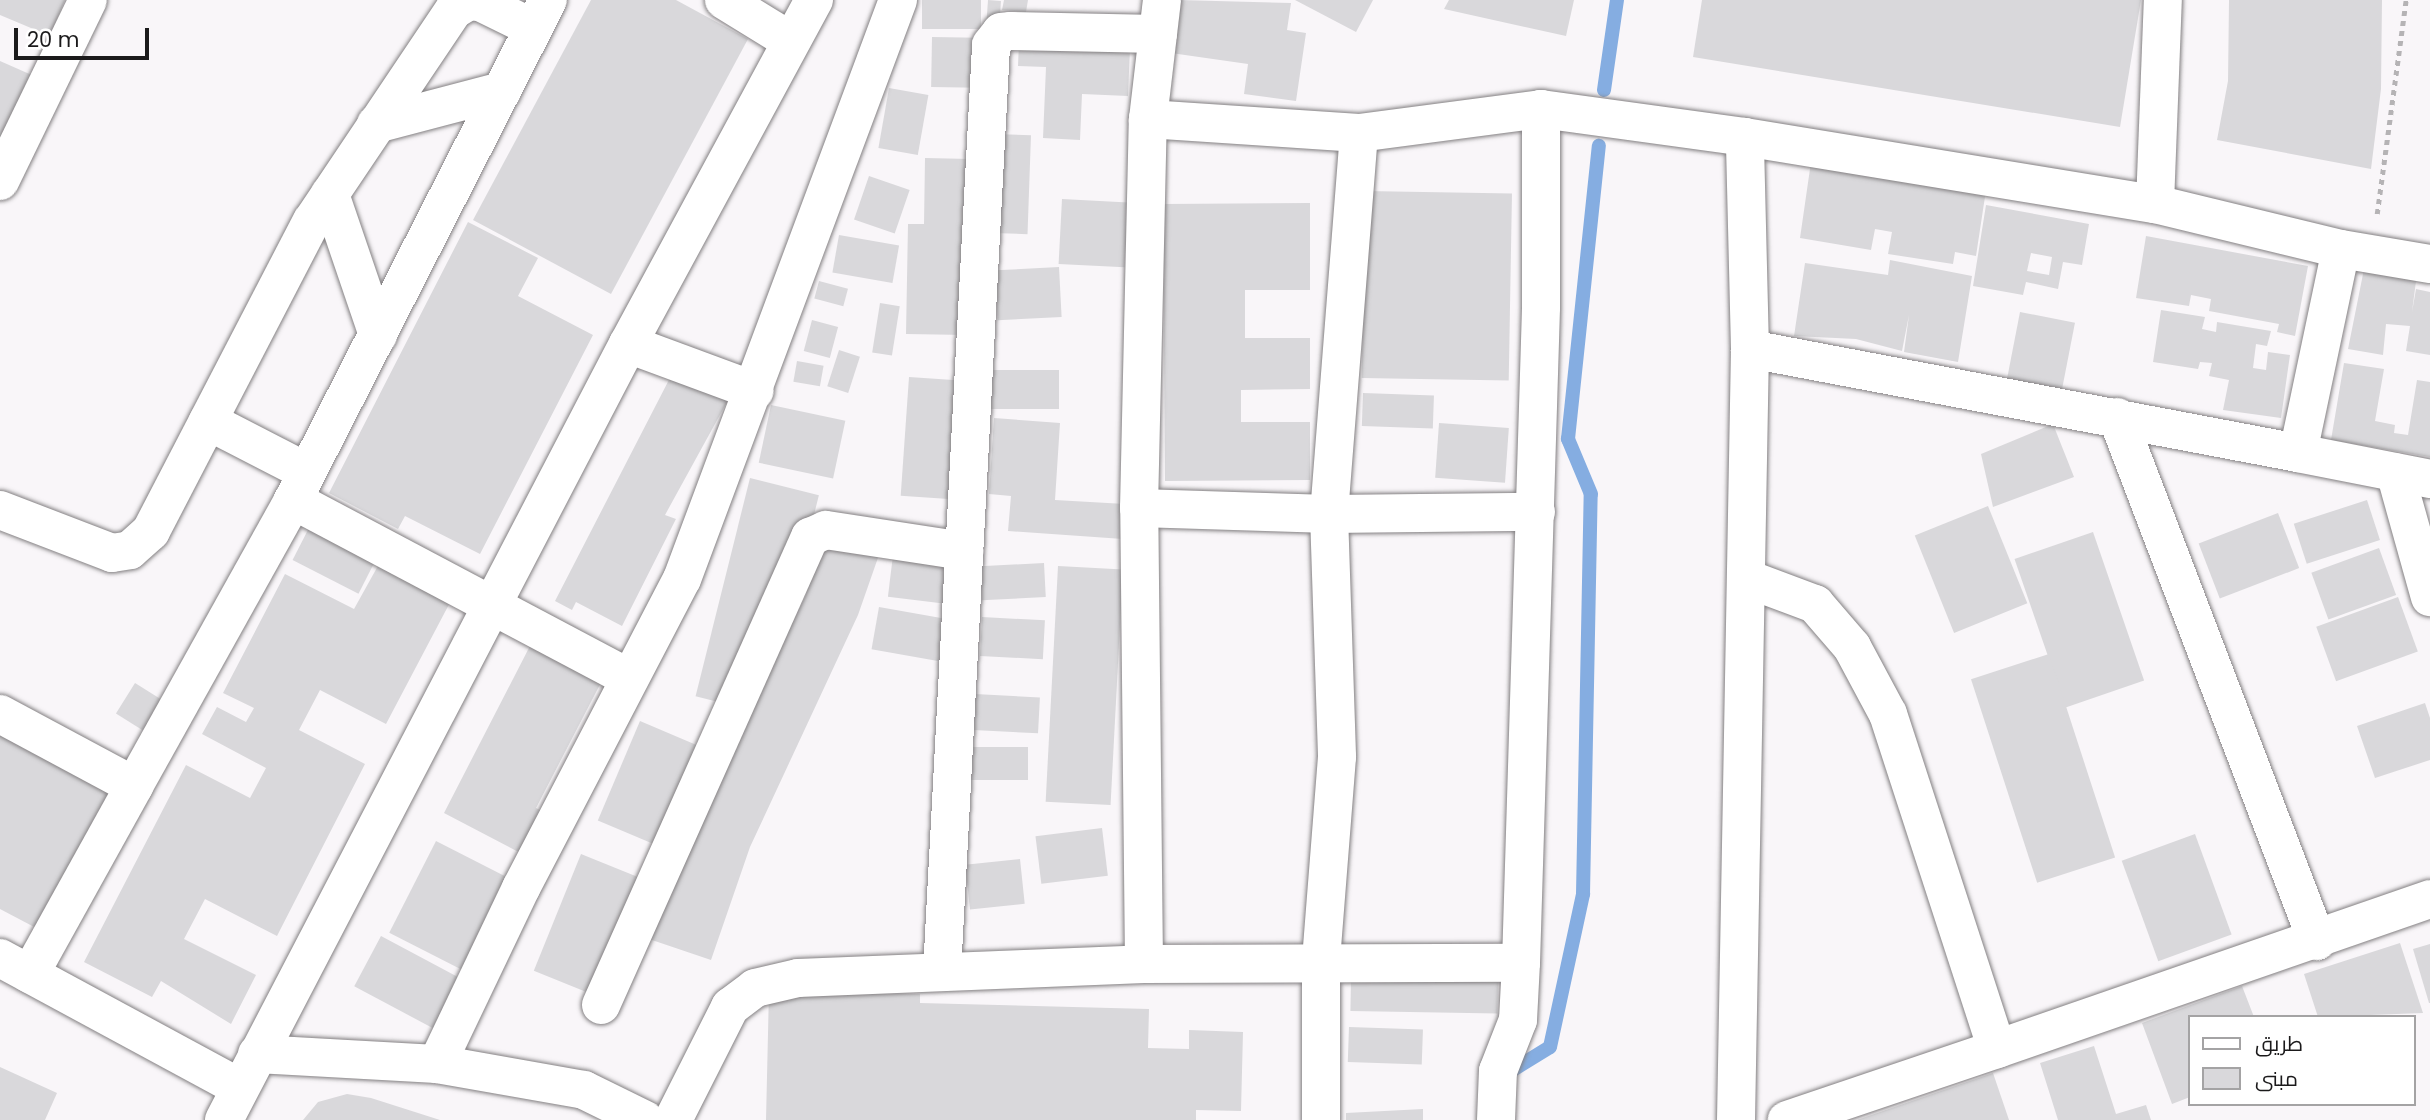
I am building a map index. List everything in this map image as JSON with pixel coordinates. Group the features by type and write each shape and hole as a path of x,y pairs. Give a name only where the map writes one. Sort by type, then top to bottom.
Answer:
{"street":[{"path":"0,181 88,0"},
{"path":"724,0 789,40"},
{"path":"0,510 112,553 130,550 151,531 330,194 460,4 480,2 541,14 300,486 134,786 15,966 231,1104 789,40 814,0"},
{"path":"438,1064 629,678 682,579 755,391 800,256 898,0"},
{"path":"2155,204 2163,0"},
{"path":"942,972 994,37 1011,31 1160,17 1147,119 1139,508 1144,964"},
{"path":"376,124 502,91"},
{"path":"1147,119 1359,133 1541,109 1745,137 2155,204 2356,252 2430,264"},
{"path":"1496,1120 1499,1071 1518,1020 1521,963 1536,512 1541,109"},
{"path":"1321,1120 1321,962 1337,757 1329,514 1359,133"},
{"path":"1736,1120 1748,579 1750,349 1745,137"},
{"path":"330,194 378,335"},
{"path":"2298,453 2356,252"},
{"path":"628,345 755,391"},
{"path":"1750,349 2412,475 2430,597"},
{"path":"2117,417 2317,941"},
{"path":"208,421 300,486 491,605 629,678"},
{"path":"1139,508 1329,514 1536,512"},
{"path":"601,1005 810,537 826,530 964,551"},
{"path":"1748,579 1815,604 1858,658 1888,714 1997,1049"},
{"path":"0,714 134,786"},
{"path":"1787,1120 2317,941 2430,899"},
{"path":"673,1120 719,1024 730,1007 755,988 798,978 1144,964 1521,963"},
{"path":"257,1054 438,1064 584,1090 645,1120"}],"path":[{"path":"2356,252 2406,0"}],"building":[{"path":"0,0 65,0 50,36 0,15"},
{"path":"591,0 676,0 748,39 611,294 473,220"},
{"path":"922,0 981,0 981,29 922,29"},
{"path":"988,0 1001,1 999,27 986,26"},
{"path":"1004,0 1028,0 1026,12 1002,10"},
{"path":"1179,0 1291,3 1287,30 1306,33 1296,101 1244,94 1248,64 1171,53"},
{"path":"1295,0 1373,0 1356,32"},
{"path":"1449,0 1574,0 1566,36 1444,9"},
{"path":"1702,0 2141,0 2120,127 1693,57"},
{"path":"2229,0 2382,0 2381,89 2371,169 2217,140 2228,81"},
{"path":"932,37 979,38 978,88 931,87"},
{"path":"1019,42 1130,48 1128,96 1082,94 1080,140 1043,138 1046,67 1018,66"},
{"path":"0,61 34,76 0,146"},
{"path":"889,88 928,95 918,155 878,148"},
{"path":"995,134 1031,135 1028,234 992,233"},
{"path":"925,158 971,159 967,335 906,334 908,224 924,224"},
{"path":"1811,162 1986,190 1976,256 1955,252 1953,264 1888,254 1892,232 1875,229 1871,250 1800,238"},
{"path":"869,176 910,190 895,233 854,219"},
{"path":"1365,191 1512,194 1509,381 1362,378"},
{"path":"1062,199 1128,202 1125,267 1059,264"},
{"path":"1310,203 1310,290 1245,290 1245,338 1310,338 1310,389 1241,390 1241,422 1310,422 1310,480 1165,481 1163,204"},
{"path":"1986,205 2089,224 2082,265 2063,262 2058,289 2026,282 2023,295 1973,286","holes":["2031,253 2052,257 2049,275 2027,271"]},
{"path":"468,222 538,258 518,296 593,335 480,554 405,516 398,529 329,493"},
{"path":"839,235 899,246 892,283 832,272"},
{"path":"2146,236 2308,266 2295,336 2277,332 2279,324 2209,311 2211,299 2191,295 2189,306 2136,298"},
{"path":"1890,260 1972,276 1958,362 1904,352 1909,315 1902,351 1856,339 1794,336 1805,263 1888,275"},
{"path":"1059,267 1062,317 998,320 995,270"},
{"path":"2364,269 2416,281 2412,312 2416,289 2430,292 2430,355 2406,351 2410,326 2386,324 2383,355 2348,349"},
{"path":"819,281 848,289 843,306 814,298"},
{"path":"880,303 900,306 892,356 872,352"},
{"path":"2161,310 2205,317 2202,329 2216,332 2217,322 2271,331 2267,346 2256,344 2253,368 2266,370 2268,352 2290,355 2281,418 2223,410 2229,380 2209,376 2212,363 2200,362 2198,369 2153,362"},
{"path":"2020,312 2075,323 2061,395 2006,385"},
{"path":"812,320 838,327 830,358 804,351"},
{"path":"839,350 860,357 848,393 827,386"},
{"path":"797,361 824,366 820,386 793,382"},
{"path":"2344,363 2384,369 2375,421 2395,425 2394,433 2408,435 2417,380 2430,382 2430,457 2331,440"},
{"path":"988,370 1059,370 1059,409 988,409"},
{"path":"673,372 732,393 665,515 676,519 622,626 576,602 572,610 555,601"},
{"path":"909,377 968,381 960,500 901,496"},
{"path":"1363,393 1434,395 1433,428 1362,426"},
{"path":"771,405 845,421 833,479 759,463"},
{"path":"994,418 1060,423 1055,500 1125,504 1123,539 1008,531 1011,496 989,494"},
{"path":"1439,423 1509,428 1505,483 1435,478"},
{"path":"2053,424 2074,477 1993,507 1981,454"},
{"path":"750,478 819,495 764,713 696,696"},
{"path":"2367,500 2380,540 2307,564 2294,524"},
{"path":"1988,506 2027,603 1954,633 1915,536"},
{"path":"2278,513 2299,568 2220,599 2199,543"},
{"path":"313,520 379,554 359,594 293,560"},
{"path":"2093,532 2144,680 2066,707 2015,559"},
{"path":"827,534 880,552 858,615 750,847 711,960 646,938 693,823 805,597"},
{"path":"894,547 956,555 949,604 888,597"},
{"path":"2379,548 2396,595 2328,620 2311,573"},
{"path":"384,555 455,593 386,724 320,690 299,730 365,764 277,936 205,899 184,939 256,975 231,1024 161,981 152,997 84,962 186,765 250,798 266,768 202,734 217,707 246,722 254,708 223,693 285,574 354,609"},
{"path":"1044,563 1046,597 982,600 980,566"},
{"path":"1058,566 1123,569 1111,805 1046,802"},
{"path":"2398,597 2418,652 2336,681 2316,627"},
{"path":"879,607 951,620 943,662 872,649"},
{"path":"982,617 1045,620 1043,659 980,656"},
{"path":"532,642 607,671 536,808 548,814 526,856 444,813"},
{"path":"2049,654 2115,858 2037,883 1971,679"},
{"path":"135,683 162,700 143,730 116,714"},
{"path":"975,694 1040,697 1038,733 973,730"},
{"path":"2425,703 2430,718 2430,760 2375,778 2357,726"},
{"path":"640,721 704,748 661,847 598,820"},
{"path":"0,725 113,784 38,929 0,909"},
{"path":"969,747 1028,747 1028,780 969,780"},
{"path":"1102,828 1108,876 1041,884 1035,836"},
{"path":"2195,834 2232,935 2158,961 2122,861"},
{"path":"436,841 514,880 467,972 389,933"},
{"path":"581,854 650,882 602,999 534,971"},
{"path":"1020,859 1025,904 970,910 965,865"},
{"path":"381,936 464,980 437,1030 354,986"},
{"path":"2400,943 2423,1013 2317,1015 2304,974"},
{"path":"2430,944 2430,1003 2429,1003 2413,949"},
{"path":"1351,978 1498,981 1497,1014 1350,1011"},
{"path":"2242,986 2253,1015 2188,1015 2188,1098 2172,1104 2142,1023"},
{"path":"769,990 920,994 920,1003 1149,1009 1148,1048 1189,1049 1189,1030 1243,1032 1241,1111 1196,1110 1196,1120 766,1120"},
{"path":"1349,1027 1423,1030 1422,1065 1348,1062"},
{"path":"2094,1046 2116,1114 2146,1105 2151,1120 2058,1120 2040,1063"},
{"path":"0,1067 57,1093 45,1120 0,1120"},
{"path":"1993,1073 2009,1120 1857,1120"},
{"path":"347,1094 371,1098 440,1120 303,1120 318,1102"},
{"path":"1423,1109 1423,1120 1346,1120 1346,1113"}],"waterway":[{"path":"1604,90 1617,0"},
{"path":"1508,1073 1550,1047 1583,894 1591,494 1568,439 1599,146"}]}
